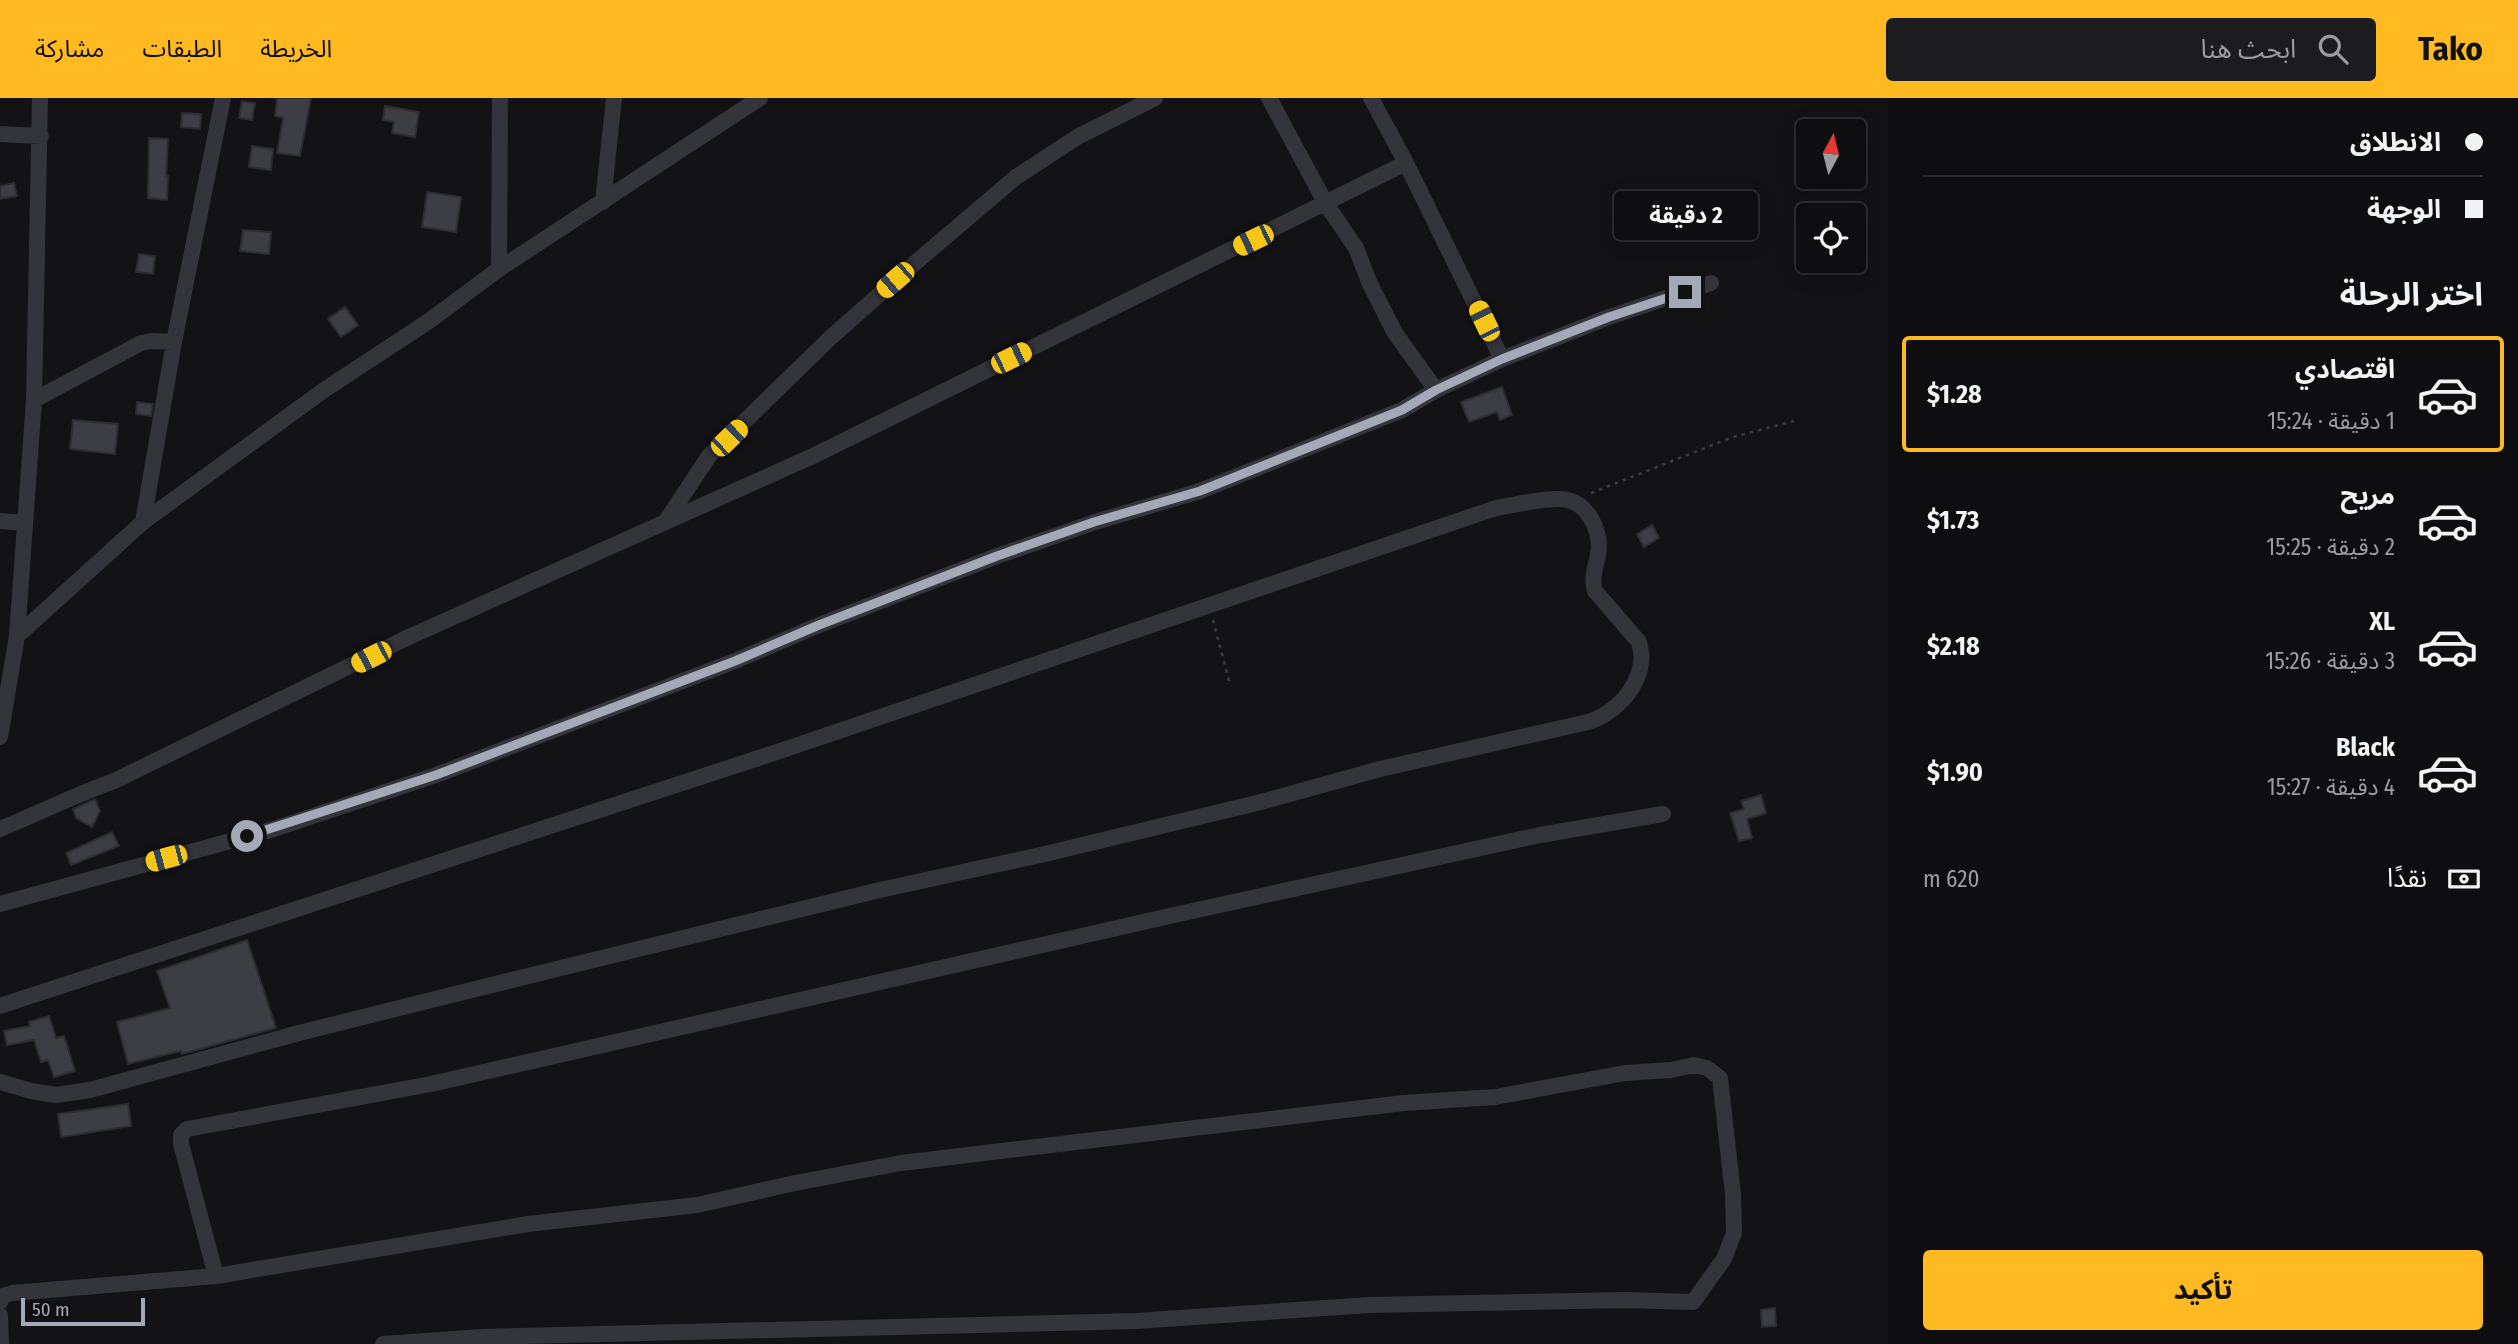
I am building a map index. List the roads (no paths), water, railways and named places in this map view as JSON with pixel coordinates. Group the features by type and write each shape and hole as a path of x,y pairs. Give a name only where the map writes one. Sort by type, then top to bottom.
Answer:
{"street":[{"path":"0,737 17,636 34,400 40,98"},
{"path":"143,522 174,342 223,98"},
{"path":"499,270 500,98"},
{"path":"603,202 614,98"},
{"path":"17,636 143,522 324,390 429,321 499,270 760,98"},
{"path":"666,521 709,456 829,339 908,269 1016,177 1079,136 1155,98"},
{"path":"1269,98 1326,204 1356,248 1370,284 1395,333 1436,390"},
{"path":"1371,98 1406,163 1502,359"},
{"path":"0,134 41,136"},
{"path":"0,829 114,781 411,636 813,456 1406,163"},
{"path":"0,904 274,829 436,775 735,661 819,625 997,556 1094,522 1200,491 1402,410 1436,390 1502,359 1609,317 1711,283"},
{"path":"34,400 141,343 174,342"},
{"path":"0,1006 711,774 1496,508 1567,499 1582,507 1595,524 1599,548 1592,583 1595,591 1639,642 1641,649 1638,670 1629,693 1601,718 1380,769 1261,802 1045,854 880,890 520,978 299,1033 90,1090 56,1095 0,1082"},
{"path":"0,522 25,523"},
{"path":"216,1276 181,1143 181,1135 187,1129 431,1084 1174,915 1540,835 1663,814"},
{"path":"0,1302 4,1296 12,1293 216,1276 528,1224 697,1205 901,1163 1404,1103 1495,1097 1625,1073 1671,1070 1694,1065 1707,1068 1720,1078 1733,1194 1734,1233 1724,1259 1693,1302 1625,1300 1368,1305 1136,1321 482,1337 383,1344"},
{"path":"0,1315 1,1344"}]}
